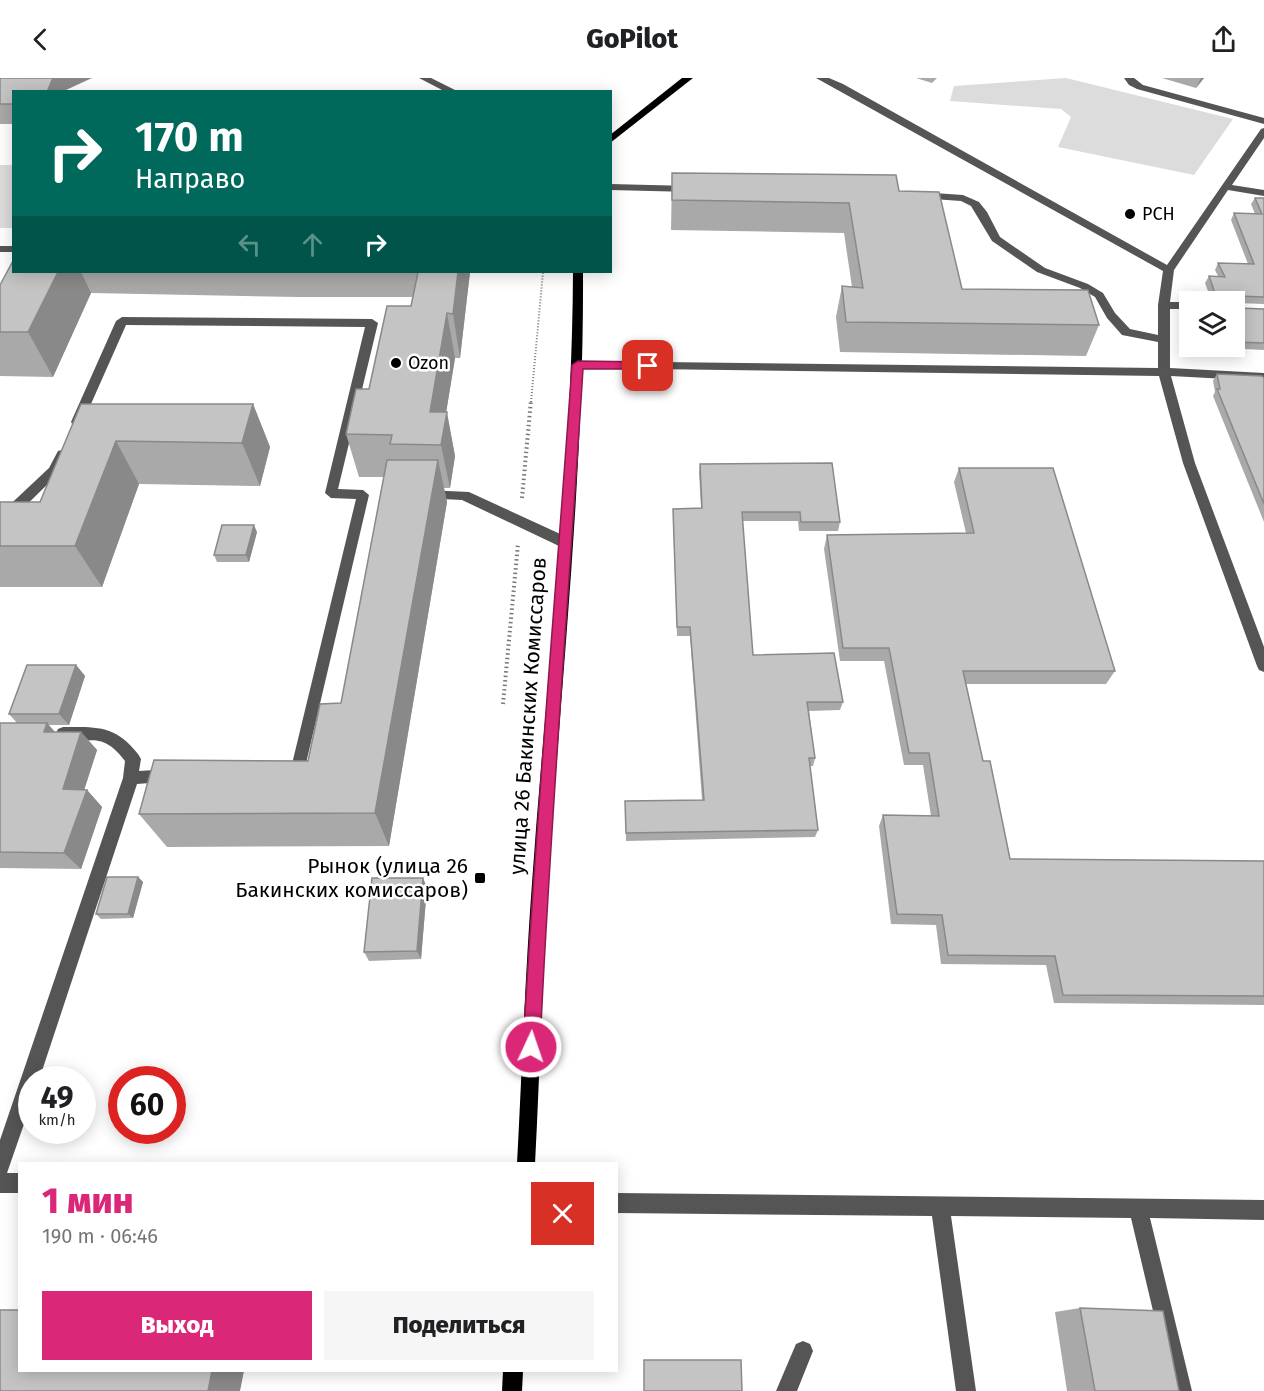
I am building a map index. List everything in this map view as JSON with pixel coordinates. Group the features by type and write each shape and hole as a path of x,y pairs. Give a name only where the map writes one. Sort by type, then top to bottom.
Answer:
{"main road":[{"path":"612,138 688,78"},
{"name":"улица 26 Бакинских Комиссаров","path":"526,1162 540,883 555,705 564,542 578,365 578,273"},
{"path":"512,1391 513,1372"}],"street":[{"path":"424,78 450,90"},
{"path":"821,78 840,86 1169,270"},
{"path":"1129,78 1132,83 1140,87 1264,121"},
{"path":"1262,137 1169,270 1164,305 1164,372 1189,463 1264,666"},
{"path":"612,187 704,189"},
{"path":"1226,187 1264,193"},
{"path":"904,194 963,198 975,204 982,212 996,239 1041,270 1084,286 1099,295 1111,315 1126,332 1164,340"},
{"path":"1164,305 1179,306"},
{"path":"0,519 4,519 54,471 122,321 372,323 331,493 369,495 298,771 276,771"},
{"path":"578,365 1164,372 1264,377"},
{"path":"408,495 464,495 564,542"},
{"path":"0,1168 131,778 133,759 120,741 106,734 47,733"},
{"path":"131,778 187,775"},
{"path":"0,1183 18,1183"},
{"path":"618,1203 1264,1210"},
{"path":"940,1206 966,1391"},
{"path":"1138,1209 1182,1391"},
{"path":"786,1391 803,1351"}],"path":[{"path":"503,704 543,273"}],"shaded area":[{"path":"1066,78 1233,119 1194,175 1058,147 1071,117 1061,109 950,101 954,86"},
{"path":"0,165 12,165 12,228 0,228"}],"building":[{"path":"0,78 53,78 48,90 12,90 12,104 0,104"},
{"path":"672,173 896,175 899,191 939,192 962,289 1088,290 1099,325 846,322 842,286 863,288 849,203 672,200"},
{"path":"1255,198 1264,198 1264,297 1245,296 1245,291 1214,291 1209,276 1225,277 1218,263 1254,264 1234,213 1262,214"},
{"path":"12,263 12,273 58,273 28,332 0,332 0,285"},
{"path":"418,273 458,273 453,314 447,313 430,412 447,412 441,445 390,444 392,435 346,434 356,389 369,389 387,306 411,306"},
{"path":"1245,308 1264,309 1264,343 1245,342"},
{"path":"1217,374 1262,376 1264,378 1264,504 1217,389 1220,389"},
{"path":"81,404 253,404 242,443 116,441 75,546 0,546 0,502 40,502"},
{"path":"387,460 438,460 375,813 139,814 154,760 308,761 320,704 341,703"},
{"path":"832,463 840,522 801,522 800,512 742,512 753,655 834,653 843,702 807,702 815,758 809,758 818,830 626,833 625,801 704,800 690,627 677,627 673,509 702,508 700,464"},
{"path":"959,468 1053,468 1115,671 963,671 983,761 990,761 1010,859 1264,861 1264,996 1063,995 1055,956 948,955 942,915 897,914 883,815 939,816 929,753 909,753 889,648 843,648 827,535 974,533"},
{"path":"222,525 254,525 246,555 214,555"},
{"path":"27,665 76,665 59,714 9,714"},
{"path":"0,723 47,723 44,732 81,732 63,789 87,790 64,853 0,852"},
{"path":"107,877 138,877 128,914 96,914"},
{"path":"372,878 423,878 417,951 364,952"},
{"path":"1080,1308 1163,1311 1179,1391 1095,1391"},
{"path":"0,1310 18,1310 18,1372 212,1372 208,1391 0,1391"},
{"path":"644,1360 741,1360 742,1391 644,1391"}],"place":[{"name":"РСН","path":"1130,214"},
{"name":"Ozon","path":"396,363"},
{"name":"Рынок (улица 26 Бакинских комиссаров)","path":"480,878"}],"route":[{"path":"531,1047 540,883 555,705 564,542 578,365 648,366"}]}
